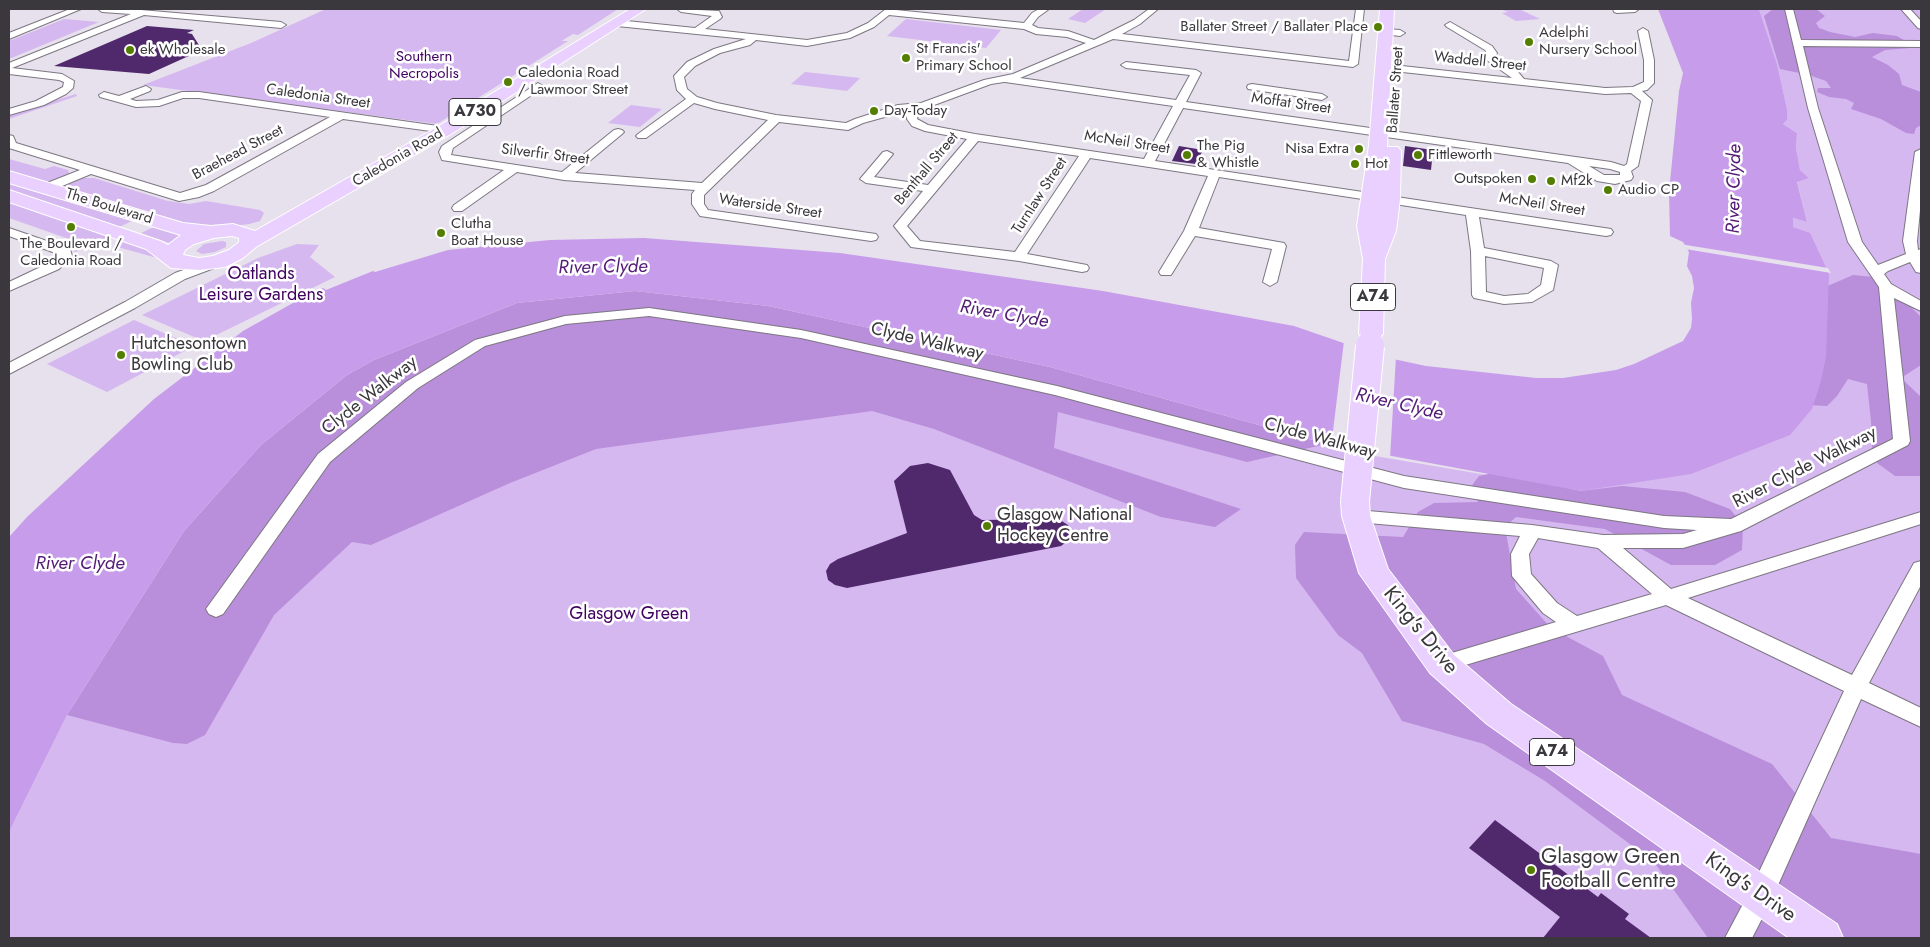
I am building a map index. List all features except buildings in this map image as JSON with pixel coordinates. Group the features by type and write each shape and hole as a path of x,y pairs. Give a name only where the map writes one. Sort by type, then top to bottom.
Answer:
{"main road":[{"name":"Caledonia Road","path":"217,262 236,254 241,237 308,210 445,130 639,9"},
{"name":"Ballater Street","path":"1387,9 1393,32"},
{"name":"Ballater Street","path":"1374,259 1386,231 1390,199 1386,134 1393,32 1401,9"},
{"name":"Ballater Street","path":"1356,508 1371,334 1374,259 1367,226 1370,196 1386,134"},
{"name":"The Boulevard","path":"9,177 181,229 211,232"},
{"name":"The Boulevard","path":"9,196 144,242 162,249 173,258 188,264 217,262"},
{"path":"173,258 173,252 178,246 187,240 211,232 241,237"},
{"name":"King's Drive","path":"1356,508 1374,573 1442,664 1499,714 1823,938"}],"street":[{"path":"9,36 77,9"},
{"path":"102,9 147,11 281,25"},
{"path":"681,9 716,13 718,17 698,31"},
{"path":"1026,26 1035,15 1045,9"},
{"path":"755,38 743,45 710,54 685,68 679,76 680,86 693,99 707,104 776,118 848,127 864,119 902,107 922,106 988,82 1016,76 1112,36 1137,22 1154,9"},
{"path":"1112,36 1353,64 1360,9"},
{"path":"1617,10 1635,9"},
{"path":"1789,9 1799,43 1804,72 1817,122 1854,238 1881,280 1921,308"},
{"path":"1905,9 1921,26"},
{"path":"617,23 807,43 841,38 860,31 889,10 1026,26 1036,31 1068,34 1094,43"},
{"path":"9,66 147,11"},
{"path":"1450,26 1488,48 1492,53 1490,56 1491,60 1514,74 1522,82"},
{"path":"1633,90 1643,88 1649,83 1650,60 1643,31"},
{"path":"1799,43 1921,44"},
{"path":"1126,64 1196,73 1148,163"},
{"name":"Waddell Street","path":"1391,68 1605,91 1633,90"},
{"path":"9,71 62,77 69,81 68,88 62,92 40,102 9,112"},
{"name":"Moffat Street","path":"1004,79 1180,105 1291,107 1386,134 1611,166 1625,170 1632,166 1647,100 1633,90"},
{"name":"Silverfir Street","path":"538,86 448,146 445,152 446,158 564,176 704,187"},
{"path":"1252,87 1291,107 1322,97"},
{"path":"104,95 121,99 146,90"},
{"name":"Caledonia Street","path":"121,99 146,104 159,103 187,95 445,130"},
{"path":"642,136 693,99"},
{"name":"McNeil Street","path":"922,106 912,114 912,119 916,124 925,128 975,138 1088,153 1606,232"},
{"name":"Braehead Street","path":"9,138 11,145 174,196 195,194 257,163 340,116"},
{"name":"Waterside Street","path":"776,118 698,194 700,208 704,213 708,214 871,237"},
{"path":"564,176 618,132"},
{"name":"Benthall Street","path":"975,138 900,226 916,244 1019,257"},
{"name":"Turnlaw Street","path":"1019,257 1088,153"},
{"path":"887,154 866,178 931,188"},
{"path":"1908,155 1921,154 1910,241 1921,269"},
{"path":"458,208 515,168"},
{"path":"46,188 90,170"},
{"path":"1166,272 1191,231 1215,173"},
{"path":"1472,211 1478,251 1479,295 1504,300 1532,298 1548,287 1551,265 1478,251"},
{"path":"1191,231 1281,239 1270,282"},
{"path":"9,232 65,252 65,256 54,266 9,287"},
{"path":"1881,280 1895,262 1917,255"},
{"path":"1019,257 1082,268"},
{"path":"154,290 168,272 173,258"},
{"path":"12,365 68,338 191,271 217,262"},
{"name":"River Clyde Walkway","path":"1734,526 1902,441 1881,280"},
{"name":"Clyde Walkway","path":"216,609 324,458 412,385 480,343 565,320 649,312 801,334 1019,383 1404,482 1664,522 1734,526"},
{"path":"1356,508 1603,542 1683,541 1734,526"},
{"path":"1442,664 1668,597 1921,518"},
{"path":"1532,532 1520,554 1522,576 1550,608 1574,625"},
{"path":"1603,542 1668,597 1857,685 1921,718"},
{"path":"1738,938 1761,895 1857,685 1921,568"}],"green space":[{"name":"Southern Necropolis","path":"326,9 618,9 578,35 573,34 563,40 568,41 437,124 143,85 251,43"},
{"path":"1083,9 1106,9 1085,23 1068,19"},
{"path":"1501,9 1519,9 1540,19 1516,21 1502,13 1508,12"},
{"name":"Glasgow Green","path":"1759,9 1921,9 1921,938 9,938 9,832 67,715 261,445 1049,368 1328,448 1581,491 1805,232 1793,227 1793,218 1807,222 1797,181 1809,178 1800,170 1796,148 1797,133 1783,124 1787,120 1787,109 1777,64"},
{"path":"64,19 99,22 9,59 9,41"},
{"path":"906,19 1001,30 986,48 887,36"},
{"path":"805,72 860,78 847,91 791,84"},
{"path":"76,94 77,96 9,119 9,115"},
{"path":"631,105 662,109 640,127 608,123"},
{"path":"9,159 45,169 54,166 68,170 69,173 57,180 42,182 9,172"},
{"path":"81,178 94,178 168,201 189,204 206,201 260,210 264,213 260,221 249,224 217,228 179,224 62,187"},
{"path":"9,183 132,221 119,227 9,191"},
{"path":"9,202 114,237 102,242 97,241 94,246 75,252 73,251 86,245 9,218"},
{"path":"154,227 190,235 172,244 141,233"},
{"path":"123,240 145,246 161,259 114,246 114,244"},
{"path":"226,242 226,247 215,252 202,254 196,251 204,244"},
{"name":"Oatlands Leisure Gardens","path":"297,244 319,245 310,257 335,277 204,341 142,315 258,258"},
{"name":"Hutchesontown Bowling Club","path":"134,320 194,346 107,392 47,364"}],"shaded area":[{"path":"1773,9 1816,9 1825,16 1816,23 1819,28 1855,37 1873,33 1897,36 1909,43 1911,48 1885,50 1872,57 1888,65 1899,74 1902,85 1921,92 1921,125 1916,128 1914,134 1906,133 1881,119 1851,109 1854,103 1846,99 1829,97 1817,92 1818,88 1831,88 1826,81 1809,75 1780,69 1764,16"},
{"path":"1853,275 1874,277 1890,286 1921,317 1921,365 1901,378 1921,397 1921,476 1895,476 1877,463 1872,450 1867,384 1848,379 1837,396 1827,406 1809,405 1823,288"},
{"path":"635,291 768,306 1050,367 1327,444 1247,462 1058,412 1054,448 1241,509 1215,527 1161,517 934,429 872,411 596,449 510,483 371,545 352,542 274,615 205,735 187,744 173,743 67,715 184,531 261,445 347,375 374,360 517,303"},
{"path":"1497,472 1581,491 1622,486 1685,492 1730,509 1743,525 1742,550 1715,565 1671,565 1605,529 1516,517 1505,527 1516,589 1551,628 1603,656 1622,695 1772,764 1831,838 1921,854 1921,938 1708,938 1654,862 1545,781 1484,744 1402,721 1362,653 1338,635 1296,578 1295,545 1304,532 1403,537 1418,512 1434,503 1478,502 1470,488 1479,476"}],"water":[{"name":"River Clyde","path":"1658,9 1759,9 1777,64 1787,109 1787,120 1783,124 1797,133 1796,148 1800,170 1809,178 1797,182 1807,222 1793,218 1793,227 1810,233 1829,274 1826,357 1821,381 1812,409 1790,435 1691,474 1581,491 1327,444 1050,367 768,306 635,291 517,303 374,360 347,375 261,445 184,531 67,715 9,832 9,537 27,517 154,399 243,331 323,288 326,290 373,271 375,272 448,250 550,240 644,238 840,253 1103,291 1294,326 1384,357 1426,366 1536,378 1563,378 1616,370 1634,364 1683,341 1691,328 1691,303 1694,288 1692,276 1687,266 1689,252 1683,242 1670,236 1669,192 1679,91 1683,73"}],"pier":[{"path":"1680,244 1828,268 1831,273 1685,249"},
{"path":"1344,341 1396,357 1390,458 1331,447"}],"place":[{"name":"Ballater Street / Ballater Place","path":"1378,27"},
{"name":"Adelphi Nursery School","path":"1529,42"},
{"name":"ek Wholesale","path":"130,50"},
{"name":"St Francis' Primary School","path":"906,58"},
{"name":"Caledonia Road / Lawmoor Street","path":"508,82"},
{"name":"Day-Today","path":"874,111"},
{"name":"Nisa Extra","path":"1359,149"},
{"name":"The Pig & Whistle","path":"1187,155"},
{"name":"Fittleworth","path":"1418,155"},
{"name":"Hot","path":"1355,164"},
{"name":"Outspoken","path":"1532,179"},
{"name":"Mf2k","path":"1551,181"},
{"name":"Audio CP","path":"1608,190"},
{"name":"The Boulevard / Caledonia Road","path":"71,227"},
{"name":"Clutha Boat House","path":"441,233"},
{"name":"Hutchesontown Bowling Club","path":"121,355"},
{"name":"Glasgow National Hockey Centre","path":"987,526"},
{"name":"Glasgow Green Football Centre","path":"1531,870"}]}
